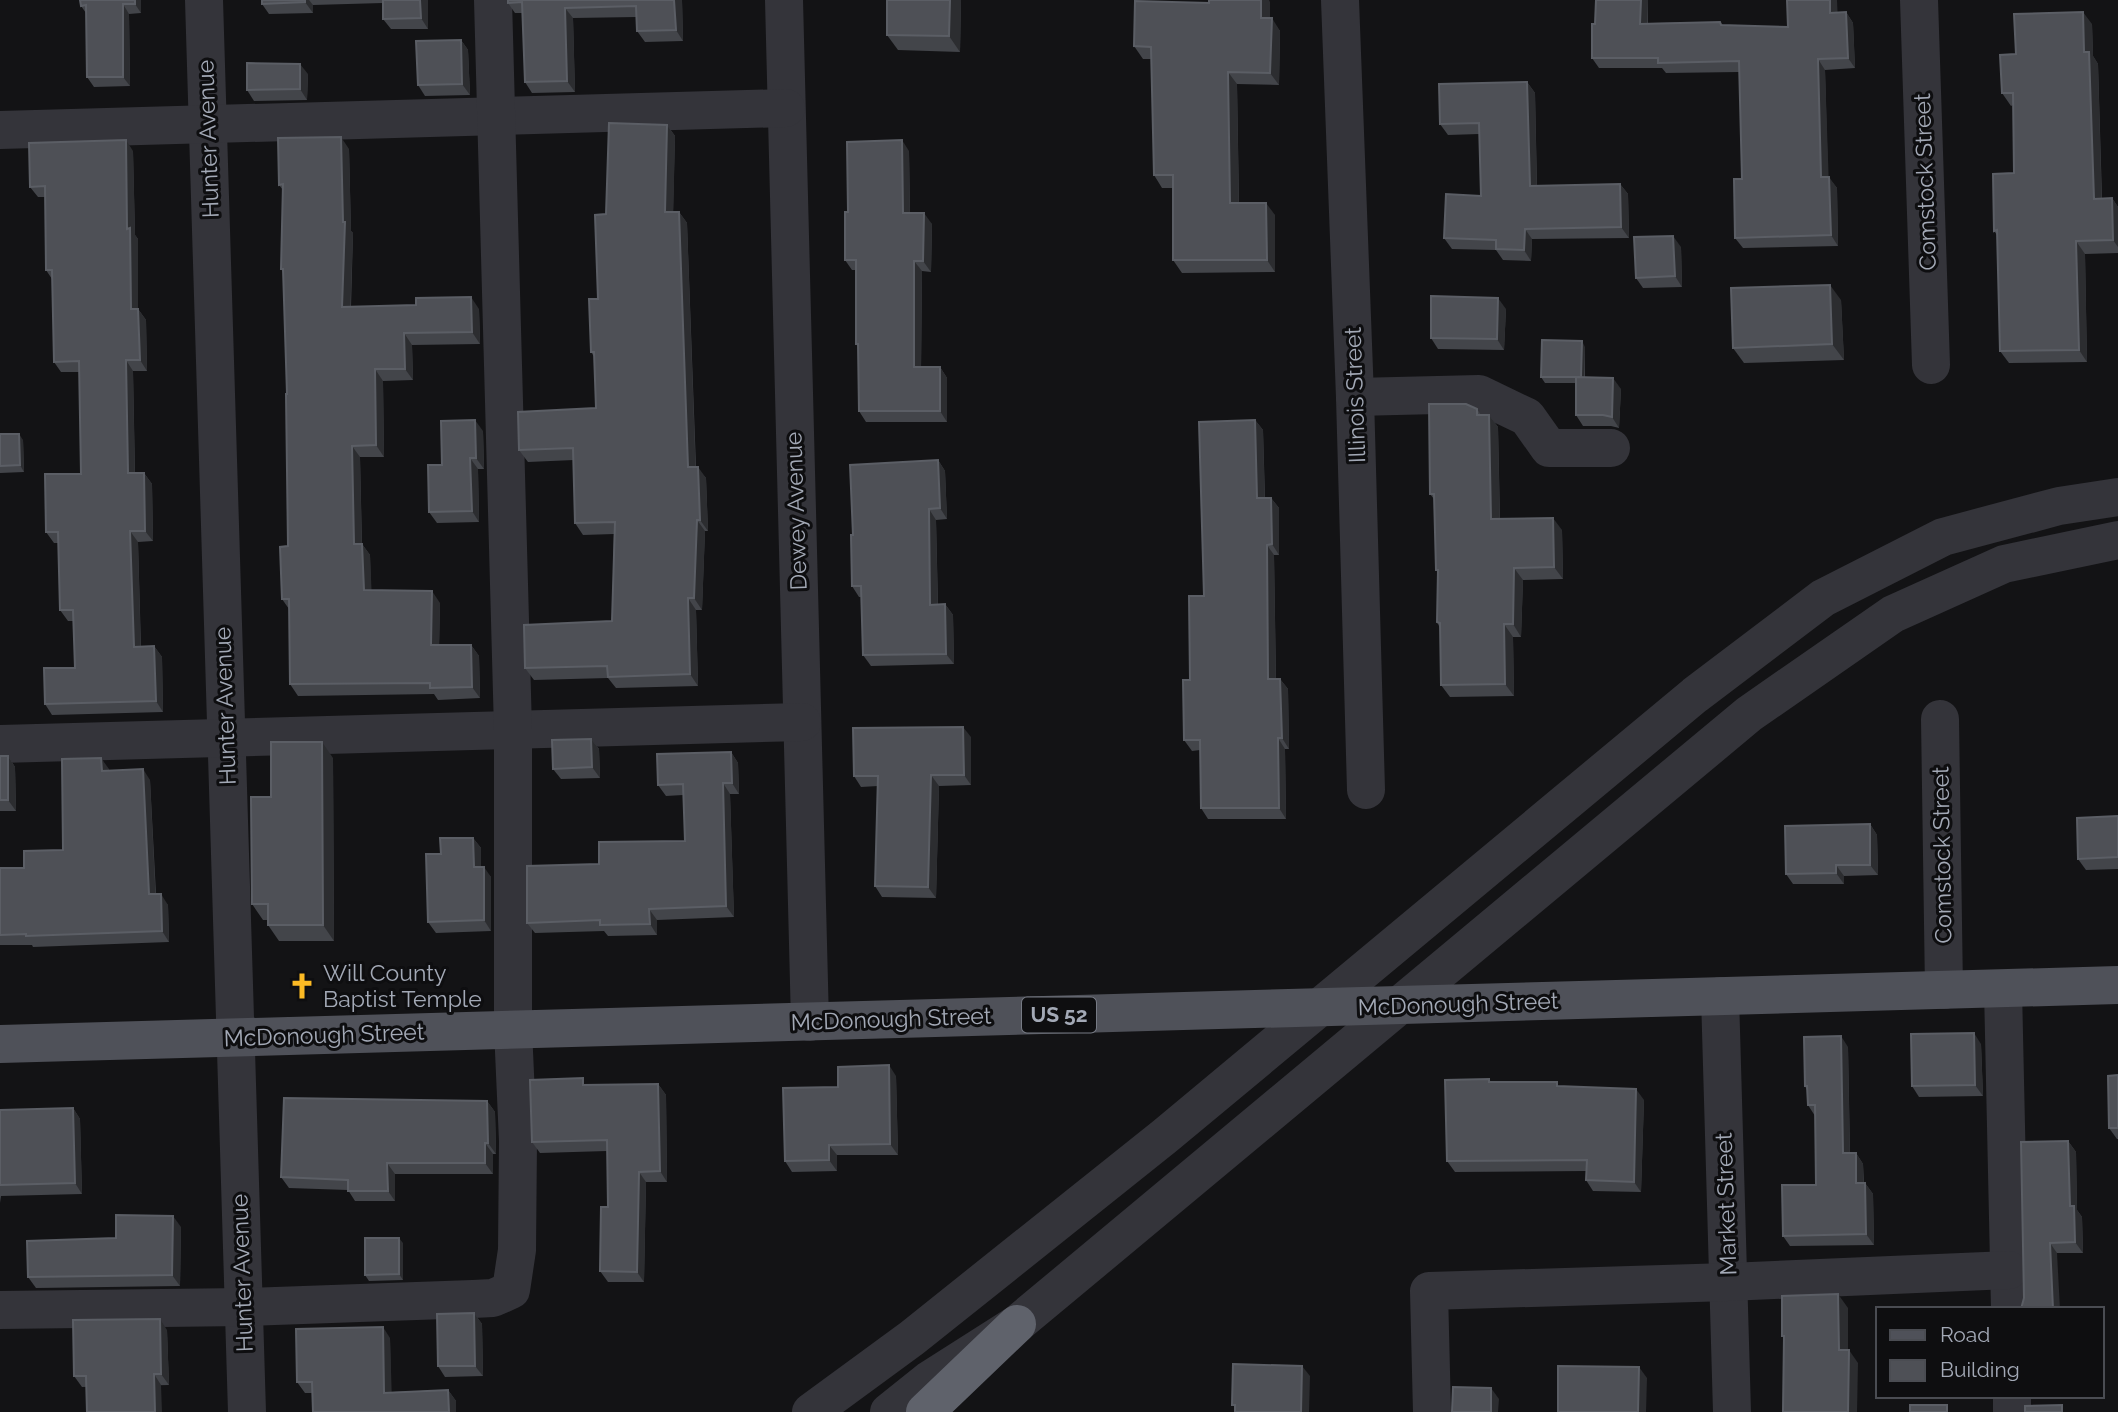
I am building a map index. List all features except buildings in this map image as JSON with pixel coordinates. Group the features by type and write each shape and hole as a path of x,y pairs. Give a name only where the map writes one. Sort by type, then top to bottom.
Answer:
{"highway":[{"path":"925,1412 1017,1324"}],"main road":[{"name":"McDonough Street","path":"0,1044 2118,985"}],"street":[{"name":"Hunter Avenue","path":"204,0 247,1412"},
{"path":"0,1310 244,1307 493,1298 511,1290 517,1250 513,1029 513,730 493,0"},
{"name":"Dewey Avenue","path":"783,0 810,1022"},
{"name":"Illinois Street","path":"1339,0 1355,397 1366,790"},
{"name":"Comstock Street","path":"1919,0 1931,365"},
{"path":"0,131 786,108"},
{"path":"1355,397 1479,394 1527,417 1549,449 1611,449"},
{"path":"811,1412 912,1338 1166,1136 1695,695 1823,598 1943,537 2059,506 2118,497"},
{"path":"889,1412 929,1380 1017,1324 1749,714 1893,614 2004,564 2118,540"},
{"name":"Comstock Street","path":"1940,719 1944,990"},
{"path":"0,744 802,722"},
{"path":"2003,989 2010,1307"},
{"name":"Market Street","path":"1720,996 1732,1412"},
{"path":"1432,1412 1429,1291 2009,1270"}],"place":[{"name":"Will County Baptist Temple","path":"302,986"}]}
